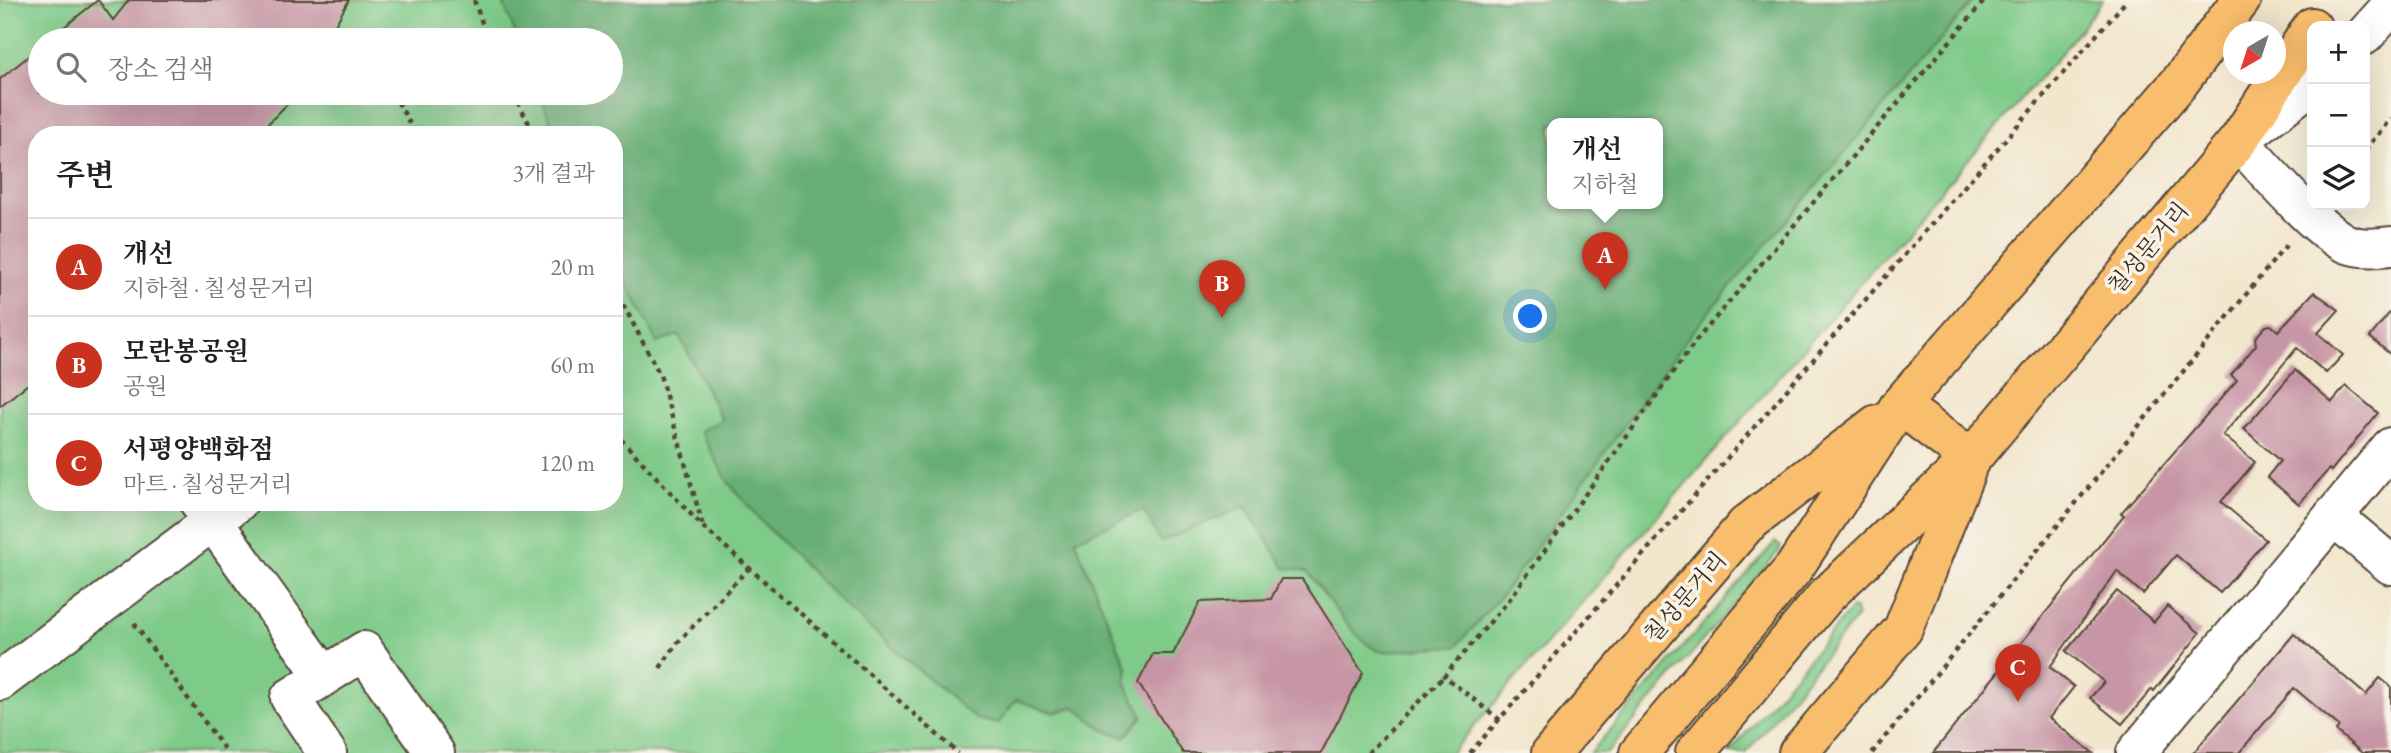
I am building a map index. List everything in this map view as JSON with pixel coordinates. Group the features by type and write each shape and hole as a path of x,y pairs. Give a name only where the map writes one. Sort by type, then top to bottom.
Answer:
{"main road":[{"name":"칠성문거리","path":"1639,753 1794,568 1900,405 2179,83 2241,0"},
{"name":"칠성문거리","path":"2317,21 2330,0"},
{"name":"칠성문거리","path":"1695,753 1826,596 1971,459 2238,141 2307,36"},
{"name":"칠성문거리","path":"1551,753 1746,526 1900,405"},
{"path":"1900,405 1971,459"},
{"name":"칠성문거리","path":"1798,753 1903,629 1971,459"}],"street":[{"path":"2370,29 2391,6"},
{"path":"2307,88 2238,141 2311,215 2345,243 2376,248 2391,246"},
{"path":"2136,753 2391,447"},
{"path":"0,681 116,596 215,511"},
{"path":"217,511 324,676"},
{"path":"2333,516 2391,565"},
{"path":"327,753 290,698 364,650 435,753"}],"path":[{"path":"474,0 484,28"},
{"path":"1367,753 1444,676 1509,600 1695,342 1985,0"},
{"path":"1470,753 2127,0"},
{"path":"400,105 411,126"},
{"path":"519,105 530,126"},
{"path":"2368,147 2391,119"},
{"path":"1872,753 2311,215"},
{"path":"623,304 660,375 703,527"},
{"path":"623,442 703,527 958,753"},
{"path":"660,668 678,642 748,568"},
{"path":"116,596 227,753"},
{"path":"1444,676 1500,720"}],"green space":[{"path":"0,0 2103,0 2064,50 1451,753 0,753"},
{"path":"502,0 1974,0 1688,337 1505,591 1456,647 1385,652 1376,650 1354,632 1307,571 1285,568 1245,506 1161,542 1143,510 1075,540 1128,670 1126,684 1143,716 1125,737 1104,730 1074,707 1054,713 1016,700 998,724 976,719 850,611 759,519 728,482 700,431 722,420 679,335 657,343 623,274 623,126 552,126 544,105 623,105 623,28 513,28"},
{"path":"1775,542 1781,547 1779,551 1607,753 1590,753"},
{"path":"1852,608 1856,609 1857,617 1746,753 1729,753"}],"building":[{"path":"98,0 113,20 129,0 349,0 334,28 63,28"},
{"path":"28,57 28,105 286,105 266,126 28,126 28,384 0,406 0,79"},
{"path":"2314,292 2339,310 2318,333 2343,355 2326,373 2297,348 2223,435 2255,462 2221,502 2266,540 2220,593 2176,555 2143,594 2117,571 2050,667 2074,687 2049,718 2093,753 1933,753 2124,515 2121,513 2237,380 2231,375 2256,345 2255,338 2266,326 2271,325 2278,331"},
{"path":"2391,311 2391,355 2370,337"},
{"path":"2295,370 2332,402 2346,386 2378,413 2331,471 2329,469 2299,504 2267,477 2280,461 2244,429"},
{"path":"1281,579 1302,579 1363,673 1321,753 1183,753 1138,683 1153,654 1173,654 1200,602 1271,599"},
{"path":"2117,591 2154,622 2167,606 2200,633 2154,691 2152,689 2122,724 2090,698 2104,682 2066,651"},
{"path":"2294,634 2366,695 2380,678 2391,687 2391,753 2362,753 2336,731 2339,726 2294,688 2239,753 2193,753"}],"place":[{"name":"개선","path":"1605,290"},
{"name":"모란봉공원","path":"1222,318"},
{"name":"서평양백화점","path":"2018,702"}]}
